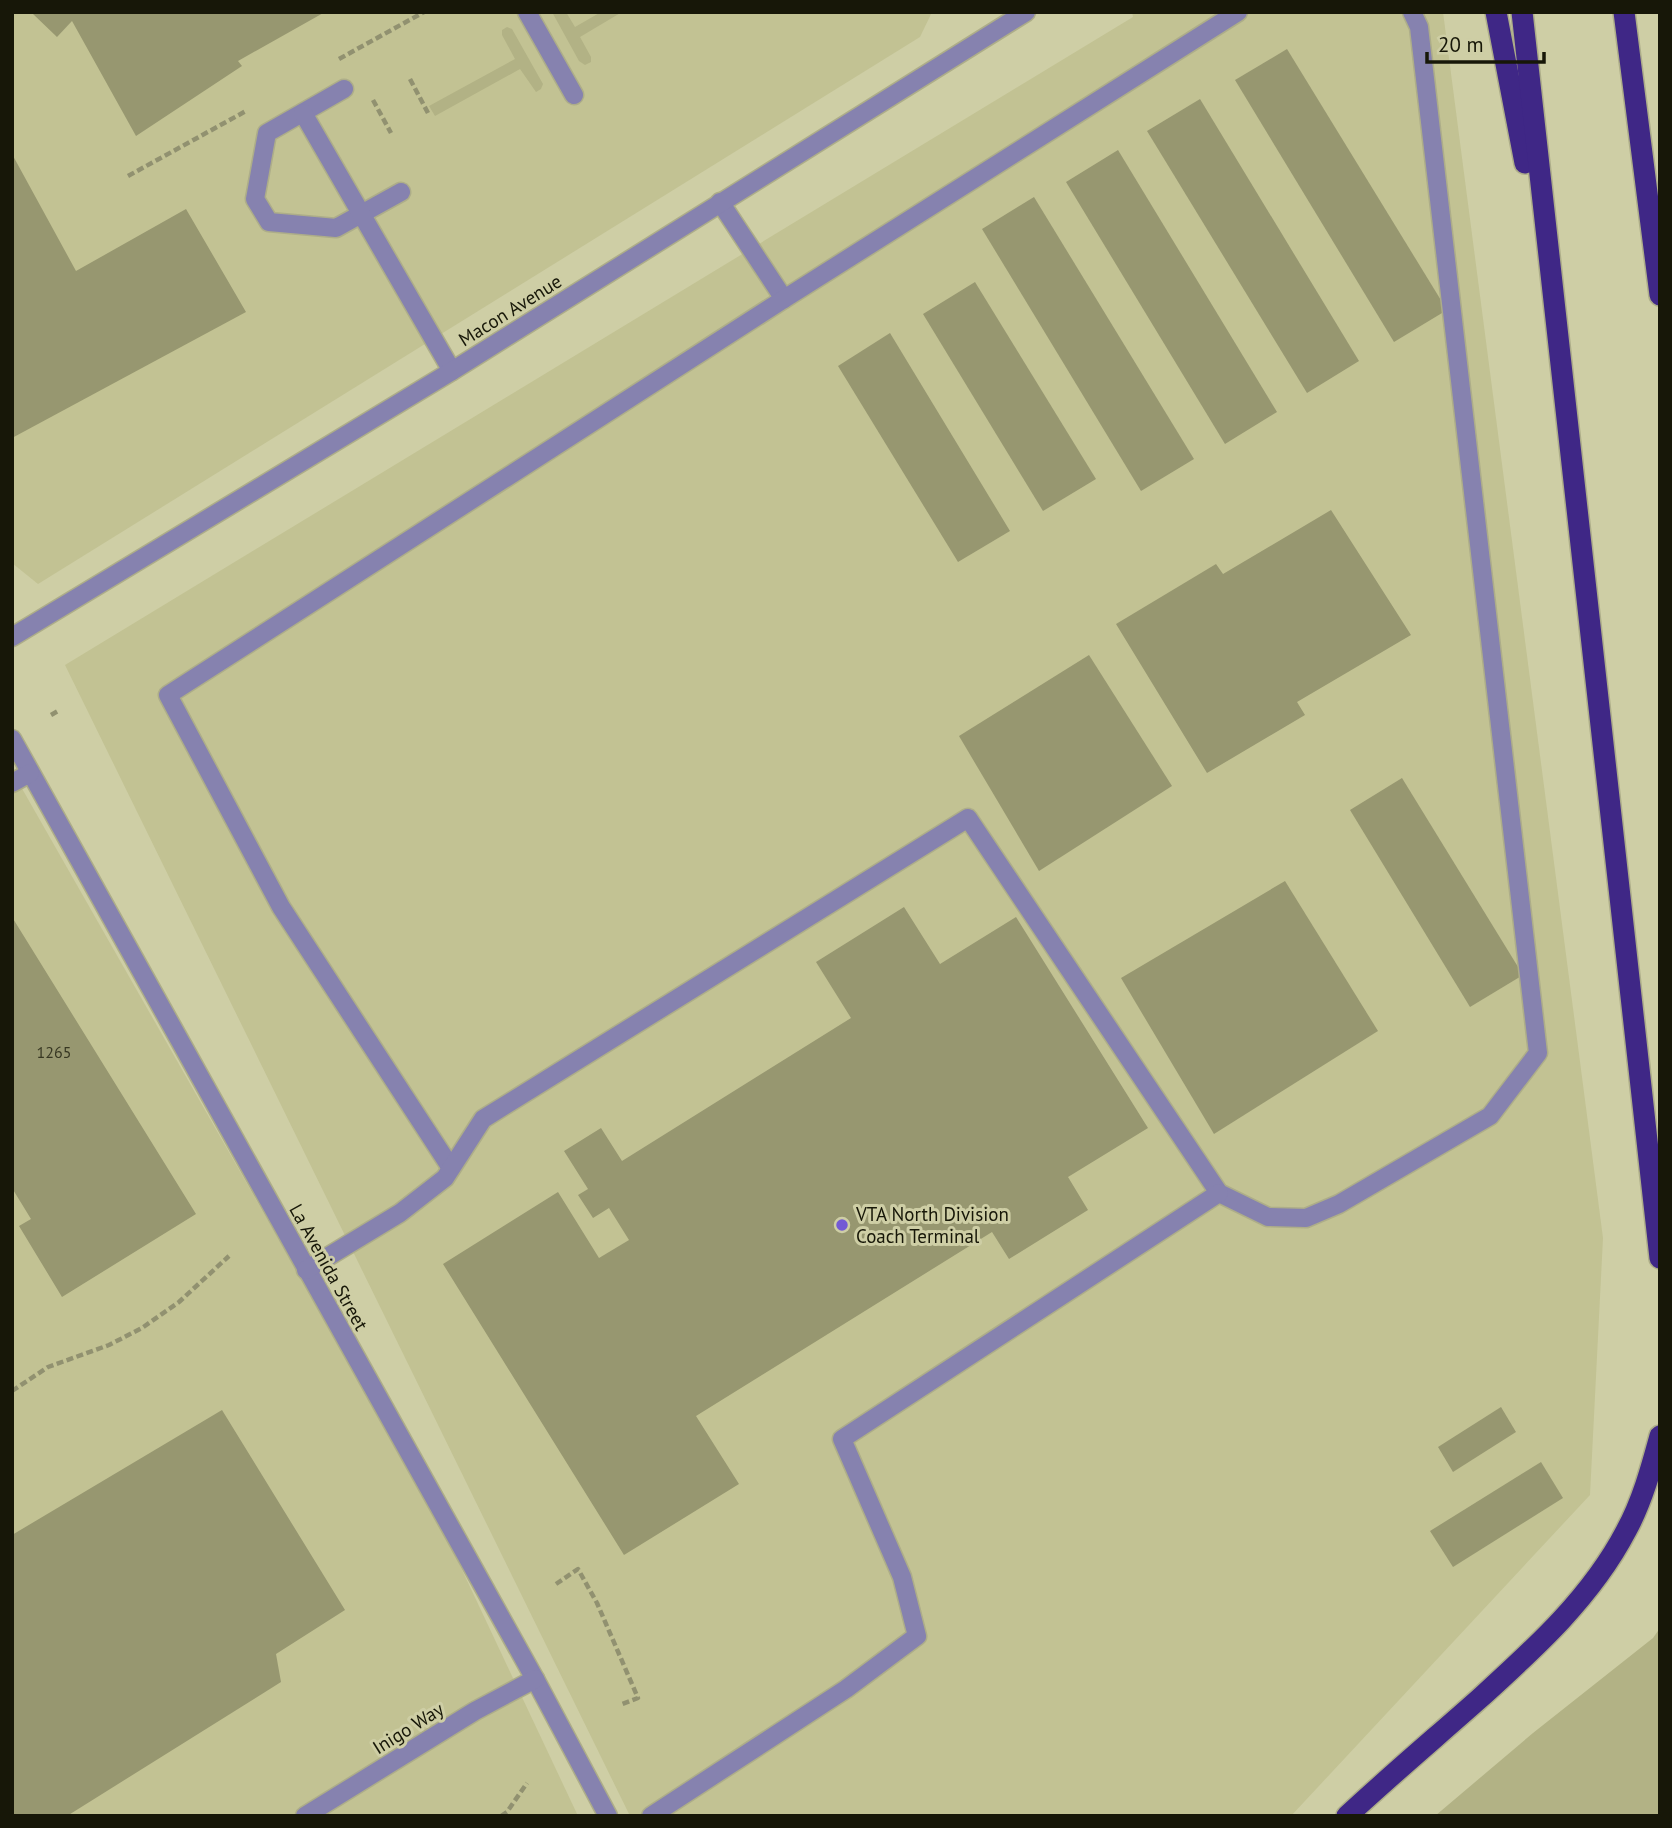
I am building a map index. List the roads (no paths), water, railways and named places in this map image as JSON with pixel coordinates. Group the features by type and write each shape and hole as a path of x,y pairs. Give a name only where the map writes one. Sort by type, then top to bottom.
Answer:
{"highway":[{"path":"1496,12 1552,299"},
{"path":"1522,12 1660,1258"},
{"path":"1624,12 1660,295"},
{"path":"1347,1816 1542,1642 1574,1607 1627,1531 1646,1485 1660,1436"}],"street":[{"path":"527,12 574,95"},
{"name":"Macon Avenue","path":"12,637 452,371 1027,12"},
{"path":"452,1168 281,907 168,695 784,299 1238,12"},
{"path":"306,1269 400,1213 445,1178 483,1119 968,818 1219,1193 1268,1217 1306,1219 1339,1204 1490,1116 1538,1053 1419,27 1412,12"},
{"path":"344,89 267,133 255,199 269,222 336,228 401,192"},
{"path":"303,113 452,371"},
{"path":"720,202 784,299"},
{"name":"La Avenida Street","path":"12,739 535,1679 608,1816"},
{"path":"12,783 30,773"},
{"path":"651,1816 846,1689 916,1636 902,1577 842,1439 1219,1193"},
{"name":"Inigo Way","path":"305,1816 475,1711 535,1679"}],"place":[{"name":"VTA North Division Coach Terminal","path":"842,1225"}]}
